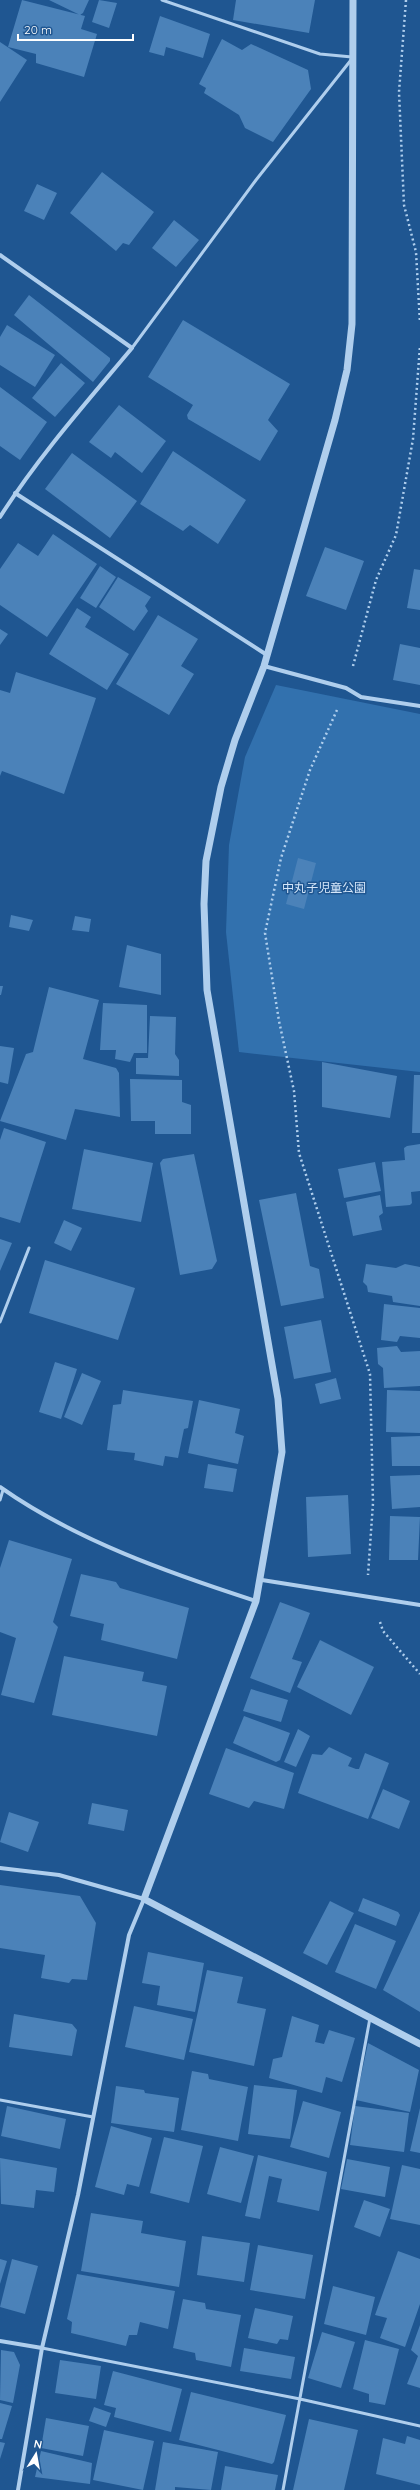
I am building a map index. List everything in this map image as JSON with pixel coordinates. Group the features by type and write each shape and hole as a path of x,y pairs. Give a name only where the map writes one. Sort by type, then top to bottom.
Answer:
{"street":[{"path":"18,2490 42,2348 78,2195 129,1935 144,1899 256,1601 262,1580 282,1445 278,1399 207,990 204,904 206,861 221,787 235,740 264,666 333,427 346,370 352,324 354,0"},
{"path":"0,255 132,348 62,432 15,492 0,517"},
{"path":"15,492 267,655"},
{"path":"264,666 346,688 361,697 420,706"},
{"path":"2,1488 31,1509 119,1550 181,1577 256,1601"},
{"path":"262,1580 420,1605"},
{"path":"0,1868 59,1875 144,1899 420,2044"},
{"path":"0,2341 42,2348"}],"lane":[{"path":"162,0 320,54 354,57"},
{"path":"132,348 256,180 354,57"},
{"path":"0,1322 29,1248"},
{"path":"0,1500 2,1488"},
{"path":"283,2490 370,2018"},
{"path":"0,2100 93,2117"},
{"path":"42,2348 300,2399 420,2426"}],"path":[{"path":"406,0 399,99 404,205 416,252 420,323"},
{"path":"367,1597 373,1504 370,1374 299,1153 294,1091 279,1021 265,933 282,858 310,770 346,688 376,580 396,535 413,439 420,346"},
{"path":"374,1598 383,1631 420,1674"}],"green space":[{"name":"中丸子児童公園","path":"276,685 420,714 420,1072 239,1052 226,932 229,845 245,757"}],"building":[{"path":"22,0 85,16 81,29 97,34 84,77 36,63 36,54 8,47"},
{"path":"49,0 89,0 83,13 80,15"},
{"path":"99,0 117,3 109,28 92,22"},
{"path":"236,0 315,0 309,33 233,20"},
{"path":"160,16 210,34 203,58 166,47 164,56 149,52"},
{"path":"222,39 242,50 251,44 308,70 311,89 273,142 245,128 239,115 204,93 206,88 199,84"},
{"path":"0,42 27,60 0,102"},
{"path":"102,172 154,212 129,245 123,243 116,251 70,213"},
{"path":"37,184 57,193 44,220 24,211"},
{"path":"174,220 199,240 176,267 152,248"},
{"path":"29,295 110,358 110,361 93,382 14,315"},
{"path":"183,320 290,384 268,420 278,431 260,461 188,419 187,415 193,405 148,377"},
{"path":"7,325 55,355 35,387 0,365 0,337"},
{"path":"61,363 85,383 55,417 32,398"},
{"path":"0,387 47,422 20,460 0,446"},
{"path":"119,405 166,441 142,473 115,452 111,458 89,442"},
{"path":"173,451 246,500 218,544 190,525 183,531 140,504"},
{"path":"72,453 137,501 110,538 45,489"},
{"path":"53,534 97,564 47,637 0,605 0,569 18,543 38,556"},
{"path":"325,547 364,561 346,610 306,596"},
{"path":"100,566 116,577 96,608 80,598"},
{"path":"414,569 420,570 420,610 407,608"},
{"path":"118,577 151,597 145,606 148,611 134,631 99,607"},
{"path":"77,608 91,617 85,627 129,654 107,690 49,654"},
{"path":"158,615 198,639 181,666 194,674 169,715 116,684"},
{"path":"0,629 8,634 0,645"},
{"path":"400,644 420,648 420,685 393,680"},
{"path":"16,672 96,698 64,794 2,771 0,776 0,690 10,693"},
{"path":"298,858 316,863 304,909 286,904"},
{"path":"11,915 33,920 29,931 9,927"},
{"path":"75,916 91,919 89,932 72,930"},
{"path":"127,945 161,954 161,995 119,987"},
{"path":"0,986 3,986 1,995 0,995"},
{"path":"49,987 99,1000 83,1059 116,1068 119,1073 120,1117 75,1109 66,1140 0,1121 26,1054 33,1052"},
{"path":"103,1003 147,1005 147,1053 134,1053 130,1062 115,1059 116,1050 100,1050"},
{"path":"150,1016 176,1017 175,1054 179,1060 179,1076 136,1074 136,1058 148,1058"},
{"path":"0,1046 14,1048 8,1084 0,1082"},
{"path":"322,1062 397,1076 390,1118 322,1107"},
{"path":"414,1075 420,1075 420,1133 412,1133"},
{"path":"130,1079 182,1080 182,1102 191,1105 191,1134 155,1134 155,1121 131,1121"},
{"path":"4,1128 46,1142 20,1223 0,1217 0,1140"},
{"path":"420,1144 420,1191 411,1192 412,1203 410,1205 386,1207 382,1162 405,1160 404,1148 407,1146"},
{"path":"84,1149 153,1163 141,1222 72,1209"},
{"path":"194,1154 217,1261 212,1269 180,1275 160,1163 163,1159"},
{"path":"375,1162 381,1191 344,1198 338,1169"},
{"path":"296,1193 310,1266 319,1269 324,1298 281,1306 259,1200"},
{"path":"380,1195 383,1213 379,1216 382,1230 353,1236 346,1202"},
{"path":"64,1220 82,1228 71,1251 54,1243"},
{"path":"0,1239 12,1243 0,1271"},
{"path":"45,1260 135,1288 118,1340 29,1313"},
{"path":"366,1264 396,1268 405,1264 420,1267 420,1306 393,1302 392,1296 368,1292 367,1286 363,1282"},
{"path":"384,1304 420,1308 420,1338 400,1336 397,1342 381,1340"},
{"path":"321,1320 331,1372 294,1379 284,1327"},
{"path":"397,1346 401,1352 420,1351 420,1386 384,1388 383,1368 378,1364 377,1348"},
{"path":"55,1362 77,1369 61,1419 39,1412"},
{"path":"82,1373 101,1381 82,1425 64,1417"},
{"path":"336,1378 341,1399 320,1404 315,1384"},
{"path":"123,1390 193,1401 188,1428 184,1429 178,1458 165,1456 163,1466 134,1460 135,1453 107,1450 113,1405 121,1404"},
{"path":"387,1390 420,1391 420,1433 386,1432"},
{"path":"199,1400 240,1409 235,1433 244,1436 238,1464 188,1453"},
{"path":"420,1436 420,1466 392,1466 391,1437"},
{"path":"208,1464 237,1469 233,1492 204,1488"},
{"path":"420,1475 420,1507 392,1509 390,1476"},
{"path":"348,1495 351,1554 308,1557 306,1497"},
{"path":"390,1516 420,1517 418,1560 389,1560"},
{"path":"9,1540 72,1559 53,1622 58,1627 34,1703 1,1695 16,1638 0,1632 0,1568"},
{"path":"81,1574 116,1582 120,1588 189,1608 177,1659 101,1640 104,1624 70,1616"},
{"path":"280,1602 310,1613 292,1659 302,1662 290,1693 250,1678"},
{"path":"320,1640 374,1667 351,1715 297,1687"},
{"path":"64,1656 144,1672 142,1681 167,1686 157,1736 52,1715"},
{"path":"251,1689 288,1700 281,1722 243,1711"},
{"path":"244,1716 290,1733 280,1760 276,1762 233,1743"},
{"path":"298,1729 310,1736 296,1767 284,1762"},
{"path":"329,1747 352,1758 348,1766 356,1769 359,1769 365,1753 389,1763 368,1819 298,1793 312,1754 322,1755"},
{"path":"226,1748 294,1773 284,1809 254,1801 249,1808 209,1794"},
{"path":"383,1789 410,1801 399,1829 371,1818"},
{"path":"92,1803 128,1810 124,1831 88,1824"},
{"path":"9,1812 39,1822 28,1852 0,1842"},
{"path":"0,1885 80,1896 96,1923 87,1980 72,1979 69,1983 41,1978 45,1955 0,1948"},
{"path":"363,1898 398,1912 400,1915 396,1926 358,1911"},
{"path":"330,1901 354,1913 327,1965 303,1953"},
{"path":"420,1911 420,2012 383,1990"},
{"path":"355,1924 396,1941 376,1989 335,1972"},
{"path":"148,1952 204,1963 195,2012 157,2005 160,1986 142,1983"},
{"path":"207,1970 243,1977 237,2003 266,2009 254,2066 189,2052"},
{"path":"134,2006 193,2019 184,2060 125,2047"},
{"path":"14,2014 72,2024 77,2030 72,2056 9,2047"},
{"path":"292,2016 319,2025 315,2042 324,2044 329,2030 355,2038 342,2082 326,2077 322,2093 269,2078 273,2059 282,2057"},
{"path":"368,2043 419,2070 410,2112 356,2100"},
{"path":"192,2071 208,2074 209,2079 248,2087 238,2141 181,2130"},
{"path":"254,2085 297,2090 290,2139 248,2134"},
{"path":"116,2086 144,2090 145,2093 179,2098 174,2132 111,2123"},
{"path":"303,2101 341,2112 329,2158 290,2147"},
{"path":"7,2106 66,2119 60,2149 1,2136"},
{"path":"355,2106 409,2113 404,2152 350,2145"},
{"path":"420,2108 420,2153 410,2151"},
{"path":"111,2126 152,2138 139,2187 127,2184 124,2195 95,2187"},
{"path":"164,2137 203,2146 189,2203 150,2193"},
{"path":"220,2147 254,2156 241,2203 207,2194"},
{"path":"258,2155 327,2172 319,2211 277,2202 282,2179 269,2176 260,2219 245,2216"},
{"path":"0,2158 57,2168 54,2192 36,2190 34,2208 1,2204"},
{"path":"347,2159 390,2167 385,2197 341,2189"},
{"path":"402,2165 420,2169 420,2225 390,2219"},
{"path":"364,2200 390,2209 380,2237 354,2227"},
{"path":"91,2213 143,2221 141,2233 186,2241 179,2287 81,2271"},
{"path":"202,2236 250,2243 244,2282 197,2275"},
{"path":"258,2245 313,2255 305,2299 250,2290"},
{"path":"398,2251 420,2259 420,2304 405,2347 380,2338 387,2318 375,2315"},
{"path":"0,2259 7,2261 0,2284"},
{"path":"12,2259 38,2266 25,2314 0,2307"},
{"path":"77,2274 175,2291 168,2329 140,2322 137,2335 129,2335 126,2346 71,2333 72,2322 67,2319"},
{"path":"333,2286 375,2297 366,2335 324,2324"},
{"path":"183,2299 205,2303 206,2309 241,2315 231,2367 196,2360 195,2353 173,2348"},
{"path":"255,2308 293,2316 288,2340 280,2339 277,2344 248,2338"},
{"path":"420,2325 420,2388 407,2384 418,2356 411,2350"},
{"path":"322,2332 355,2342 341,2388 308,2378"},
{"path":"365,2340 399,2349 385,2405 369,2402 369,2394 353,2389"},
{"path":"244,2348 295,2357 291,2379 240,2371"},
{"path":"1,2350 14,2352 20,2365 13,2403 0,2400"},
{"path":"60,2360 101,2366 96,2399 55,2393"},
{"path":"113,2371 182,2389 171,2432 114,2417 116,2408 104,2405"},
{"path":"191,2392 286,2415 274,2462 272,2464 179,2440"},
{"path":"0,2403 12,2406 2,2439 0,2439"},
{"path":"94,2407 111,2413 106,2427 89,2421"},
{"path":"46,2418 89,2426 83,2456 41,2448"},
{"path":"309,2419 358,2430 344,2490 293,2490"},
{"path":"104,2430 154,2441 143,2490 93,2480"},
{"path":"407,2436 420,2440 420,2485 376,2474 383,2438 405,2444"},
{"path":"0,2442 5,2443 0,2459"},
{"path":"163,2442 218,2452 211,2490 175,2487 175,2490 155,2490"},
{"path":"41,2451 92,2463 90,2484 35,2477"},
{"path":"225,2466 278,2475 275,2490 221,2490"}]}
